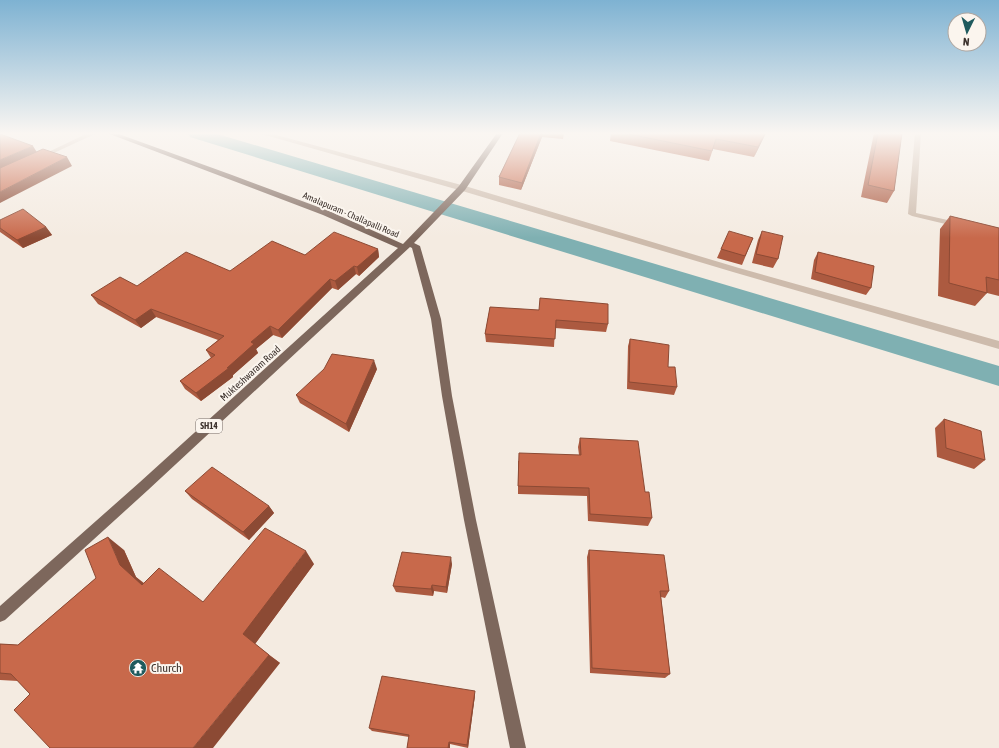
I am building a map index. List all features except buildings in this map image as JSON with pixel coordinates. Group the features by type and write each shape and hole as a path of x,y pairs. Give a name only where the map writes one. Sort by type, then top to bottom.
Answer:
{"main road":[{"name":"Amalapuram - Challapalli Road","path":"207,168 326,213 410,242"},
{"name":"Mukteshwaram Road","path":"0,615 410,242 462,188 476,168"},
{"path":"410,242 416,246 436,319 447,396 469,512 518,748"}],"street":[{"path":"389,168 462,188 736,270 999,345"},
{"path":"915,168 912,214 963,227"}],"waterway":[{"path":"311,168 999,376"}],"place":[{"name":"Church","path":"138,668"}]}
